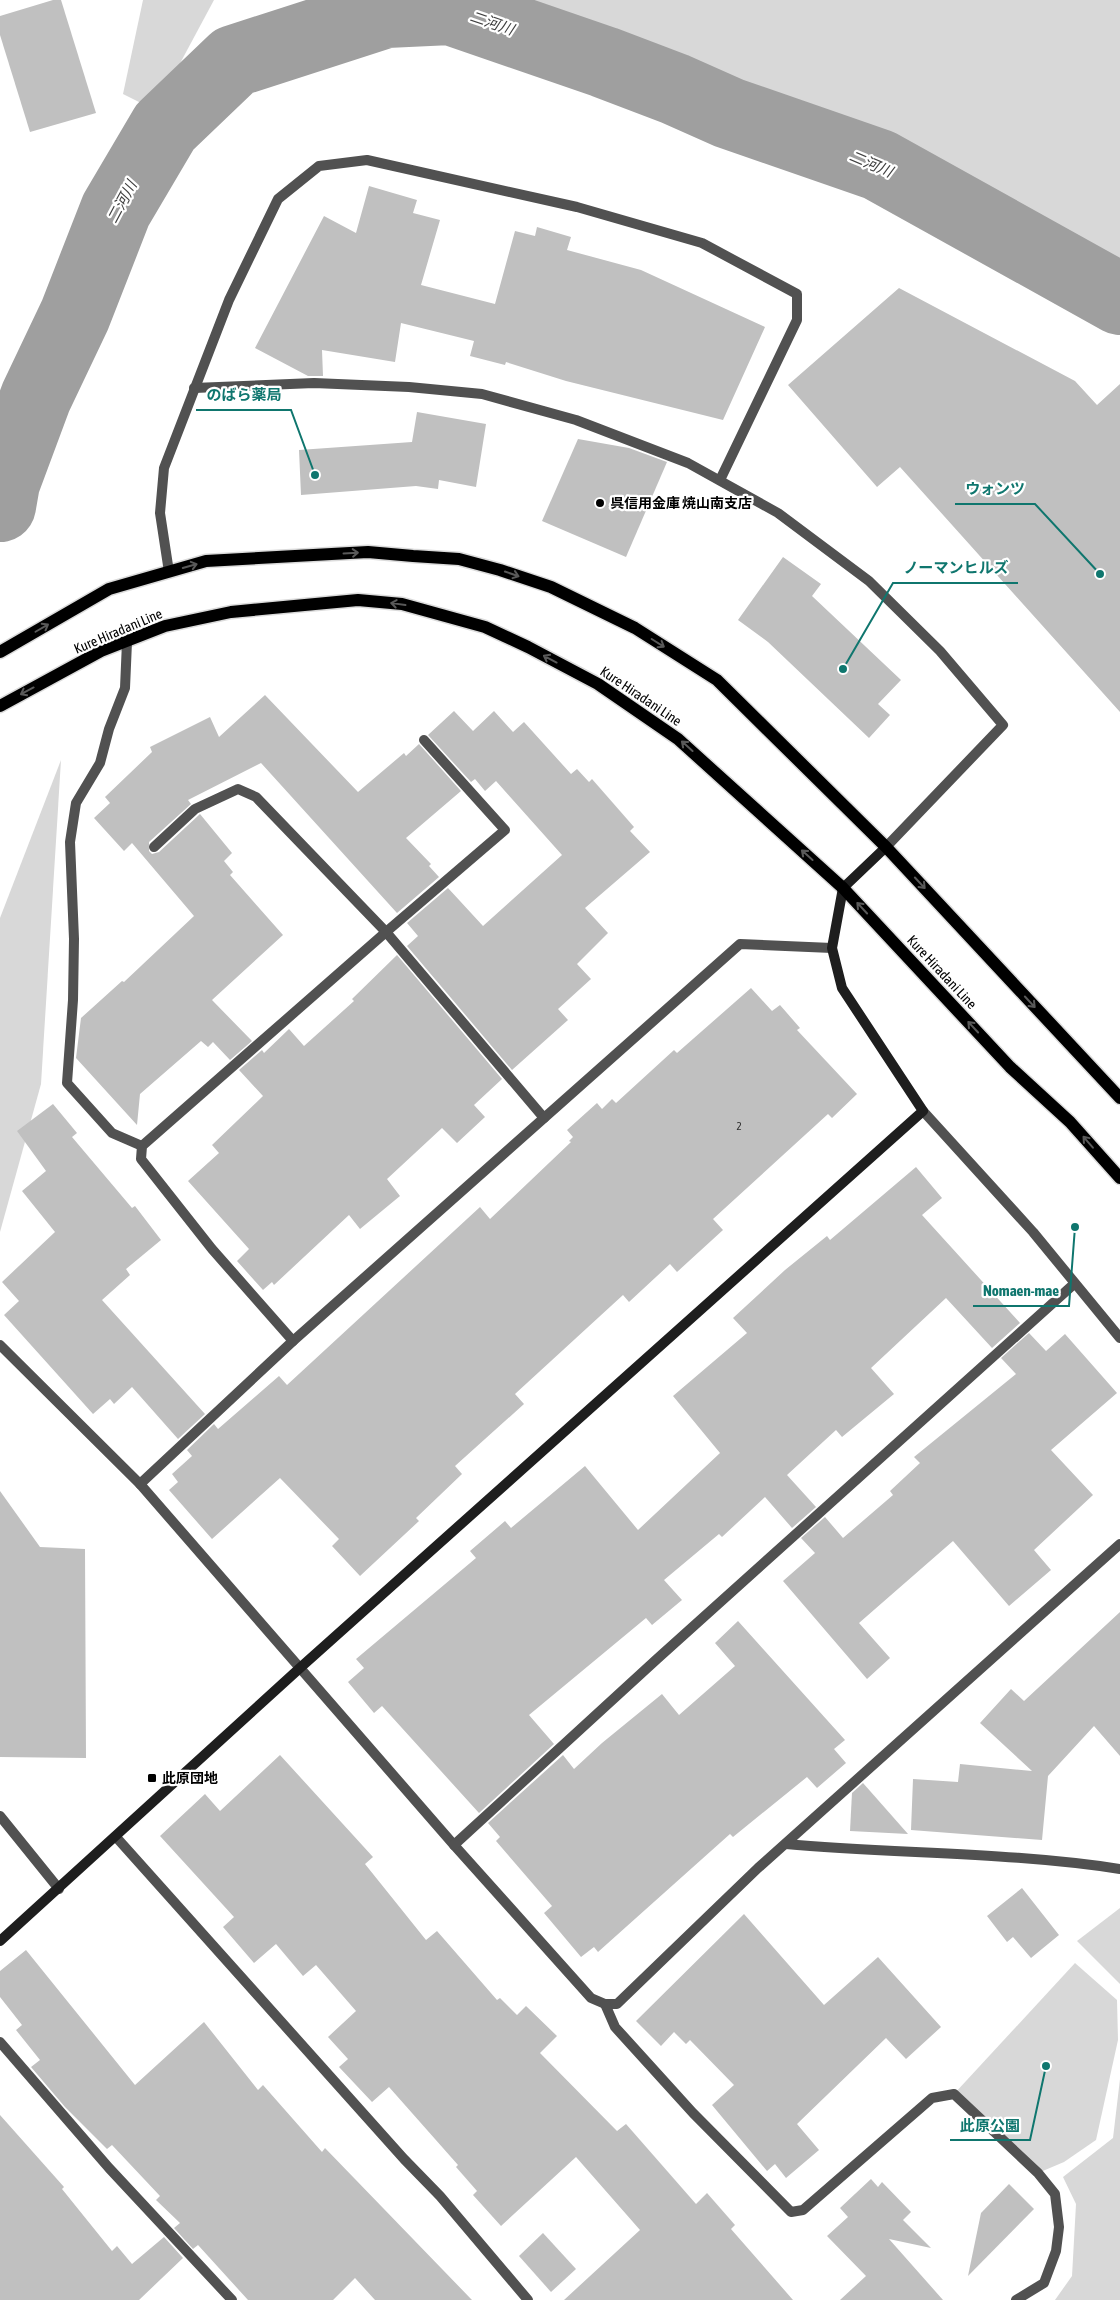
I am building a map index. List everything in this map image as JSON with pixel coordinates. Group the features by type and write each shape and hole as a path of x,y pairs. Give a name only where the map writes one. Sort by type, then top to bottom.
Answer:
{"main road":[{"path":"0,652 109,589 206,561 368,552 459,559 500,570 551,588 635,628 717,680 886,847 1120,1098"},
{"name":"Kure Hiradani Line","path":"0,706 101,651 165,626 231,612 358,600 402,604 485,627 528,646 598,684 678,738 844,888 1010,1067 1070,1122 1120,1178"}],"street":[{"path":"169,572 160,513 163,474 194,388 228,300 278,199 319,166 367,160 577,207 702,243 797,294 797,320 720,480"},
{"path":"194,388 314,383 409,387 482,394 576,420 688,463 778,513 869,581 940,651 1003,725 844,888 832,948 842,988 923,1111 1033,1232 1120,1338"},
{"path":"126,642 125,688 109,729 100,763 76,803 70,842 74,939 73,1000 67,1083 112,1133 142,1146"},
{"path":"293,1341 212,1249 147,1166 142,1159 142,1146 505,830 424,740"},
{"path":"154,847 195,809 238,789 256,797 386,932 544,1118"},
{"path":"140,1484 293,1341 740,944 832,948"},
{"path":"0,1941 301,1667 923,1111"},
{"path":"454,1845 657,1659 1074,1284"},
{"path":"0,1345 140,1484 454,1845 591,1998 605,2004 618,2004 751,1875 1120,1544"},
{"path":"0,1816 59,1889"},
{"path":"116,1837 404,2159 440,2196 528,2300"},
{"path":"786,1844 852,1850 1061,1860 1120,1868"},
{"path":"605,2004 615,2027 693,2113 792,2212 803,2210 932,2098 954,2094 1038,2173 1056,2194 1059,2227 1056,2251 1044,2282 1016,2300"},
{"path":"0,2042 110,2168 232,2300"}],"shaded area":[{"path":"143,0 214,0 155,110 123,94"},
{"path":"500,0 1120,0 1120,270 771,92"},
{"path":"61,760 41,1084 0,1232 0,918"},
{"path":"1120,1908 1120,1984 1077,1941"},
{"path":"1075,1963 1117,2000 1118,2040 1096,2140 1064,2162 1038,2173 954,2094"},
{"path":"1120,2079 1120,2300 1055,2300 1072,2276 1076,2204 1063,2177 1113,2138"}],"building":[{"path":"53,0 61,0 96,113 30,132 0,35 0,16"},
{"path":"369,186 417,200 413,213 440,220 421,285 495,304 515,231 535,236 537,227 571,237 567,250 641,270 765,327 723,420 566,381 506,362 505,365 470,356 474,341 401,323 395,362 322,350 323,376 308,376 255,348 324,216 356,233"},
{"path":"899,288 1075,381 1097,405 1120,384 1120,712 900,467 877,487 788,385"},
{"path":"417,412 486,424 476,487 439,480 438,489 416,486 301,495 299,450 412,442"},
{"name":"呉信用金庫 焼山南支店","path":"578,439 629,448 667,462 626,557 542,521"},
{"path":"783,557 821,584 812,596 901,680 878,704 890,715 869,738 768,642 738,620"},
{"path":"265,695 358,792 404,753 406,756 419,744 461,791 406,838 431,864 429,866 439,877 397,913 261,763 188,800 191,804 149,842 149,851 152,854 159,852 200,814 232,853 224,861 233,872 230,875 283,935 212,1000 252,1041 230,1060 213,1042 208,1047 201,1041 140,1094 137,1125 76,1058 81,1018 122,981 124,982 194,916 132,843 124,851 94,818 110,803 105,797 152,752 150,747 210,717 219,737"},
{"path":"454,711 473,731 494,711 513,732 524,722 571,774 577,769 589,782 592,779 634,827 630,831 650,852 585,908 608,933 577,964 591,979 558,1009 568,1020 512,1070 407,946 418,936 407,923 448,888 483,926 562,855 496,781 485,791 475,779 471,782 428,735"},
{"path":"397,955 502,1079 474,1105 485,1117 457,1143 442,1128 387,1179 400,1196 360,1229 349,1215 274,1285 272,1282 263,1290 237,1261 249,1249 188,1181 219,1153 212,1145 263,1096 239,1070 262,1050 264,1053 289,1029 304,1046 354,1001 352,999"},
{"path":"751,988 772,1011 780,1005 800,1028 797,1030 857,1094 832,1118 828,1114 713,1219 723,1230 677,1272 670,1264 629,1302 623,1295 515,1394 524,1404 455,1466 462,1474 416,1518 419,1521 360,1576 332,1546 339,1539 280,1478 212,1539 169,1490 178,1482 172,1474 192,1456 187,1450 214,1424 218,1429 279,1376 287,1385 480,1207 490,1219 571,1142 569,1141 573,1137 567,1130 597,1103 602,1109 612,1099 616,1103 674,1050 677,1053"},
{"path":"53,1104 77,1133 72,1137 132,1208 135,1206 161,1240 126,1269 130,1275 102,1300 205,1414 178,1439 132,1387 114,1404 110,1399 93,1414 4,1315 19,1301 2,1282 55,1232 22,1191 46,1171 17,1131"},
{"path":"916,1167 942,1198 922,1215 1020,1323 992,1348 946,1298 871,1368 894,1394 842,1437 836,1430 787,1475 816,1507 792,1528 765,1497 722,1537 719,1534 664,1580 682,1600 652,1625 646,1618 529,1715 554,1744 479,1813 382,1706 374,1713 348,1682 364,1668 356,1659 476,1558 470,1551 505,1521 511,1528 585,1466 638,1530 720,1453 673,1396 747,1333 733,1318 785,1270 827,1236 830,1240"},
{"path":"1029,1333 1046,1351 1065,1334 1117,1393 1051,1450 1093,1495 1034,1550 1051,1570 1009,1606 953,1541 859,1623 890,1658 867,1679 783,1581 815,1553 801,1538 825,1517 843,1538 893,1495 890,1491 920,1463 914,1457 1016,1374 1001,1358"},
{"path":"0,1491 40,1547 85,1549 86,1758 0,1757"},
{"path":"1120,1612 1120,1756 1094,1726 1048,1776 1042,1840 911,1830 913,1779 958,1782 960,1764 1032,1771 980,1723 1011,1689 1024,1701"},
{"path":"738,1621 845,1740 834,1749 846,1763 817,1788 807,1777 733,1837 730,1834 598,1952 594,1947 581,1957 544,1913 552,1906 496,1841 500,1837 488,1823 563,1755 574,1769 602,1743 662,1694 679,1715 735,1666 715,1643"},
{"path":"280,1755 373,1857 365,1864 426,1940 437,1931 497,2000 500,1998 517,2015 526,2006 557,2036 540,2053 617,2131 626,2124 696,2204 707,2193 735,2225 731,2229 793,2300 564,2300 640,2230 576,2157 501,2226 473,2195 477,2191 456,2167 458,2165 389,2087 372,2102 339,2067 348,2059 328,2037 356,2011 316,1965 303,1976 276,1944 254,1963 223,1927 234,1917 160,1836 205,1794 220,1811"},
{"path":"863,1783 908,1834 850,1831 852,1793"},
{"path":"1022,1888 1059,1935 1031,1958 1013,1937 1007,1942 987,1916"},
{"path":"744,1914 824,2005 878,1957 941,2027 906,2059 886,2038 797,2124 819,2150 786,2178 775,2164 767,2171 712,2105 734,2085 690,2040 686,2044 674,2032 661,2046 636,2021"},
{"path":"26,1950 135,2085 204,2022 258,2090 263,2085 322,2152 325,2148 472,2300 375,2300 355,2278 333,2300 248,2300 198,2245 193,2249 174,2228 180,2223 156,2200 160,2196 112,2145 107,2149 65,2107 31,2067 40,2060 16,2030 22,2025 0,1997 0,1971"},
{"path":"0,2115 64,2187 62,2189 112,2251 117,2246 132,2264 164,2237 183,2258 139,2300 0,2300"},
{"path":"871,2179 878,2187 882,2182 911,2212 903,2220 931,2248 889,2239 943,2300 840,2300 866,2276 827,2236 848,2217 840,2208"},
{"path":"1009,2184 1034,2209 968,2276 981,2213"},
{"path":"543,2233 576,2269 551,2292 519,2256"}],"waterway":[{"name":"二河川","path":"0,506 4,483 36,397 75,315 116,210 165,127 234,61 386,12 450,9 604,62 675,89 729,113 879,165 1120,299"}],"place":[{"name":"のばら薬局","path":"315,475"},
{"name":"呉信用金庫 焼山南支店","path":"600,503"},
{"name":"ウォンツ","path":"1100,574"},
{"name":"ノーマンヒルズ","path":"843,669"},
{"name":"Nomaen-mae","path":"1075,1227"},
{"name":"此原団地","path":"152,1778"},
{"name":"此原公園","path":"1046,2066"}]}
